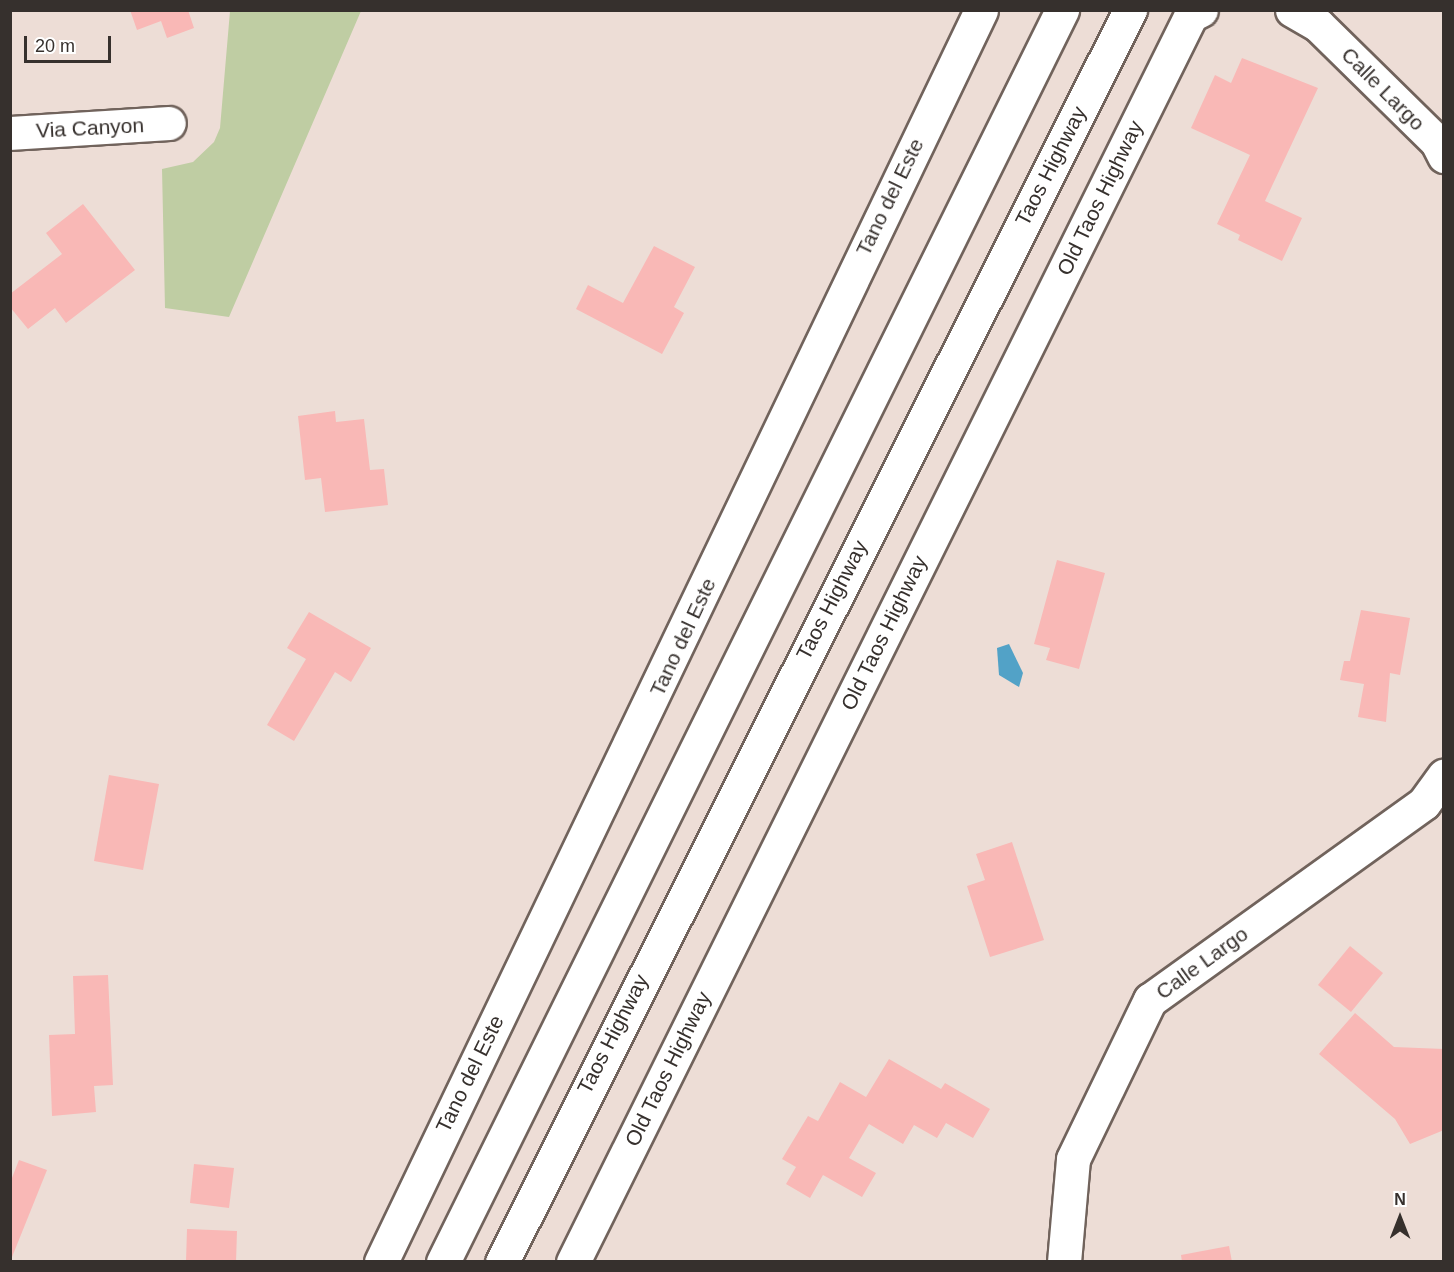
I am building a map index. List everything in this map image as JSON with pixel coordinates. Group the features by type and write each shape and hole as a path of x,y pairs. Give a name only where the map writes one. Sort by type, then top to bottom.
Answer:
{"main road":[{"name":"Tano del Este","path":"381,1262 981,10"},
{"path":"443,1262 1062,10"},
{"name":"Taos Highway","path":"502,1262 534,1190 1130,10"},
{"name":"Old Taos Highway","path":"573,1262 1191,15 1201,10"},
{"name":"Calle Largo","path":"1305,18 1437,142 1443,156"},
{"name":"Via Canyon","path":"10,133 169,123"},
{"name":"Calle Largo","path":"1064,1262 1073,1159 1150,1000 1424,803 1443,776"}],"green space":[{"path":"230,11 361,11 229,317 165,308 162,169 193,162 214,142 220,128"}],"water":[{"path":"1009,644 1023,673 1019,687 999,675 997,648"}],"building":[{"path":"130,10 188,10 194,28 167,38 161,21 137,30"},
{"path":"1242,58 1318,88 1265,201 1302,218 1282,261 1238,240 1240,235 1217,224 1250,155 1191,128 1215,75 1231,83"},
{"path":"83,204 135,270 66,323 55,308 28,329 10,307 10,294 62,254 46,233"},
{"path":"654,246 695,267 674,307 684,313 662,354 576,309 588,285 623,303"},
{"path":"335,411 336,422 364,419 370,470 384,469 388,505 325,512 321,478 305,480 298,416"},
{"path":"1057,560 1105,573 1079,669 1046,660 1050,648 1034,644"},
{"path":"1361,610 1410,618 1400,675 1390,673 1386,722 1358,717 1364,684 1340,680 1344,661 1350,661"},
{"path":"309,612 371,648 351,682 335,672 294,741 267,725 306,659 287,648"},
{"path":"109,775 159,784 143,870 94,861"},
{"path":"1012,842 1044,940 990,957 967,886 985,880 976,854"},
{"path":"1350,946 1383,973 1351,1012 1318,985"},
{"path":"108,975 113,1085 94,1086 96,1112 52,1116 49,1035 75,1034 73,976"},
{"path":"1355,1013 1394,1047 1444,1049 1444,1130 1410,1144 1395,1119 1319,1054"},
{"path":"889,1059 941,1089 945,1083 990,1109 973,1138 946,1123 937,1138 914,1125 903,1144 869,1124 849,1158 876,1173 862,1197 823,1175 810,1198 786,1184 796,1167 782,1159 808,1116 818,1121 840,1082 866,1097"},
{"path":"19,1160 47,1170 10,1262 10,1183"},
{"path":"194,1164 234,1168 229,1208 190,1203"},
{"path":"187,1229 237,1231 236,1262 186,1262"},
{"path":"1229,1246 1232,1262 1182,1262 1181,1255"}]}
